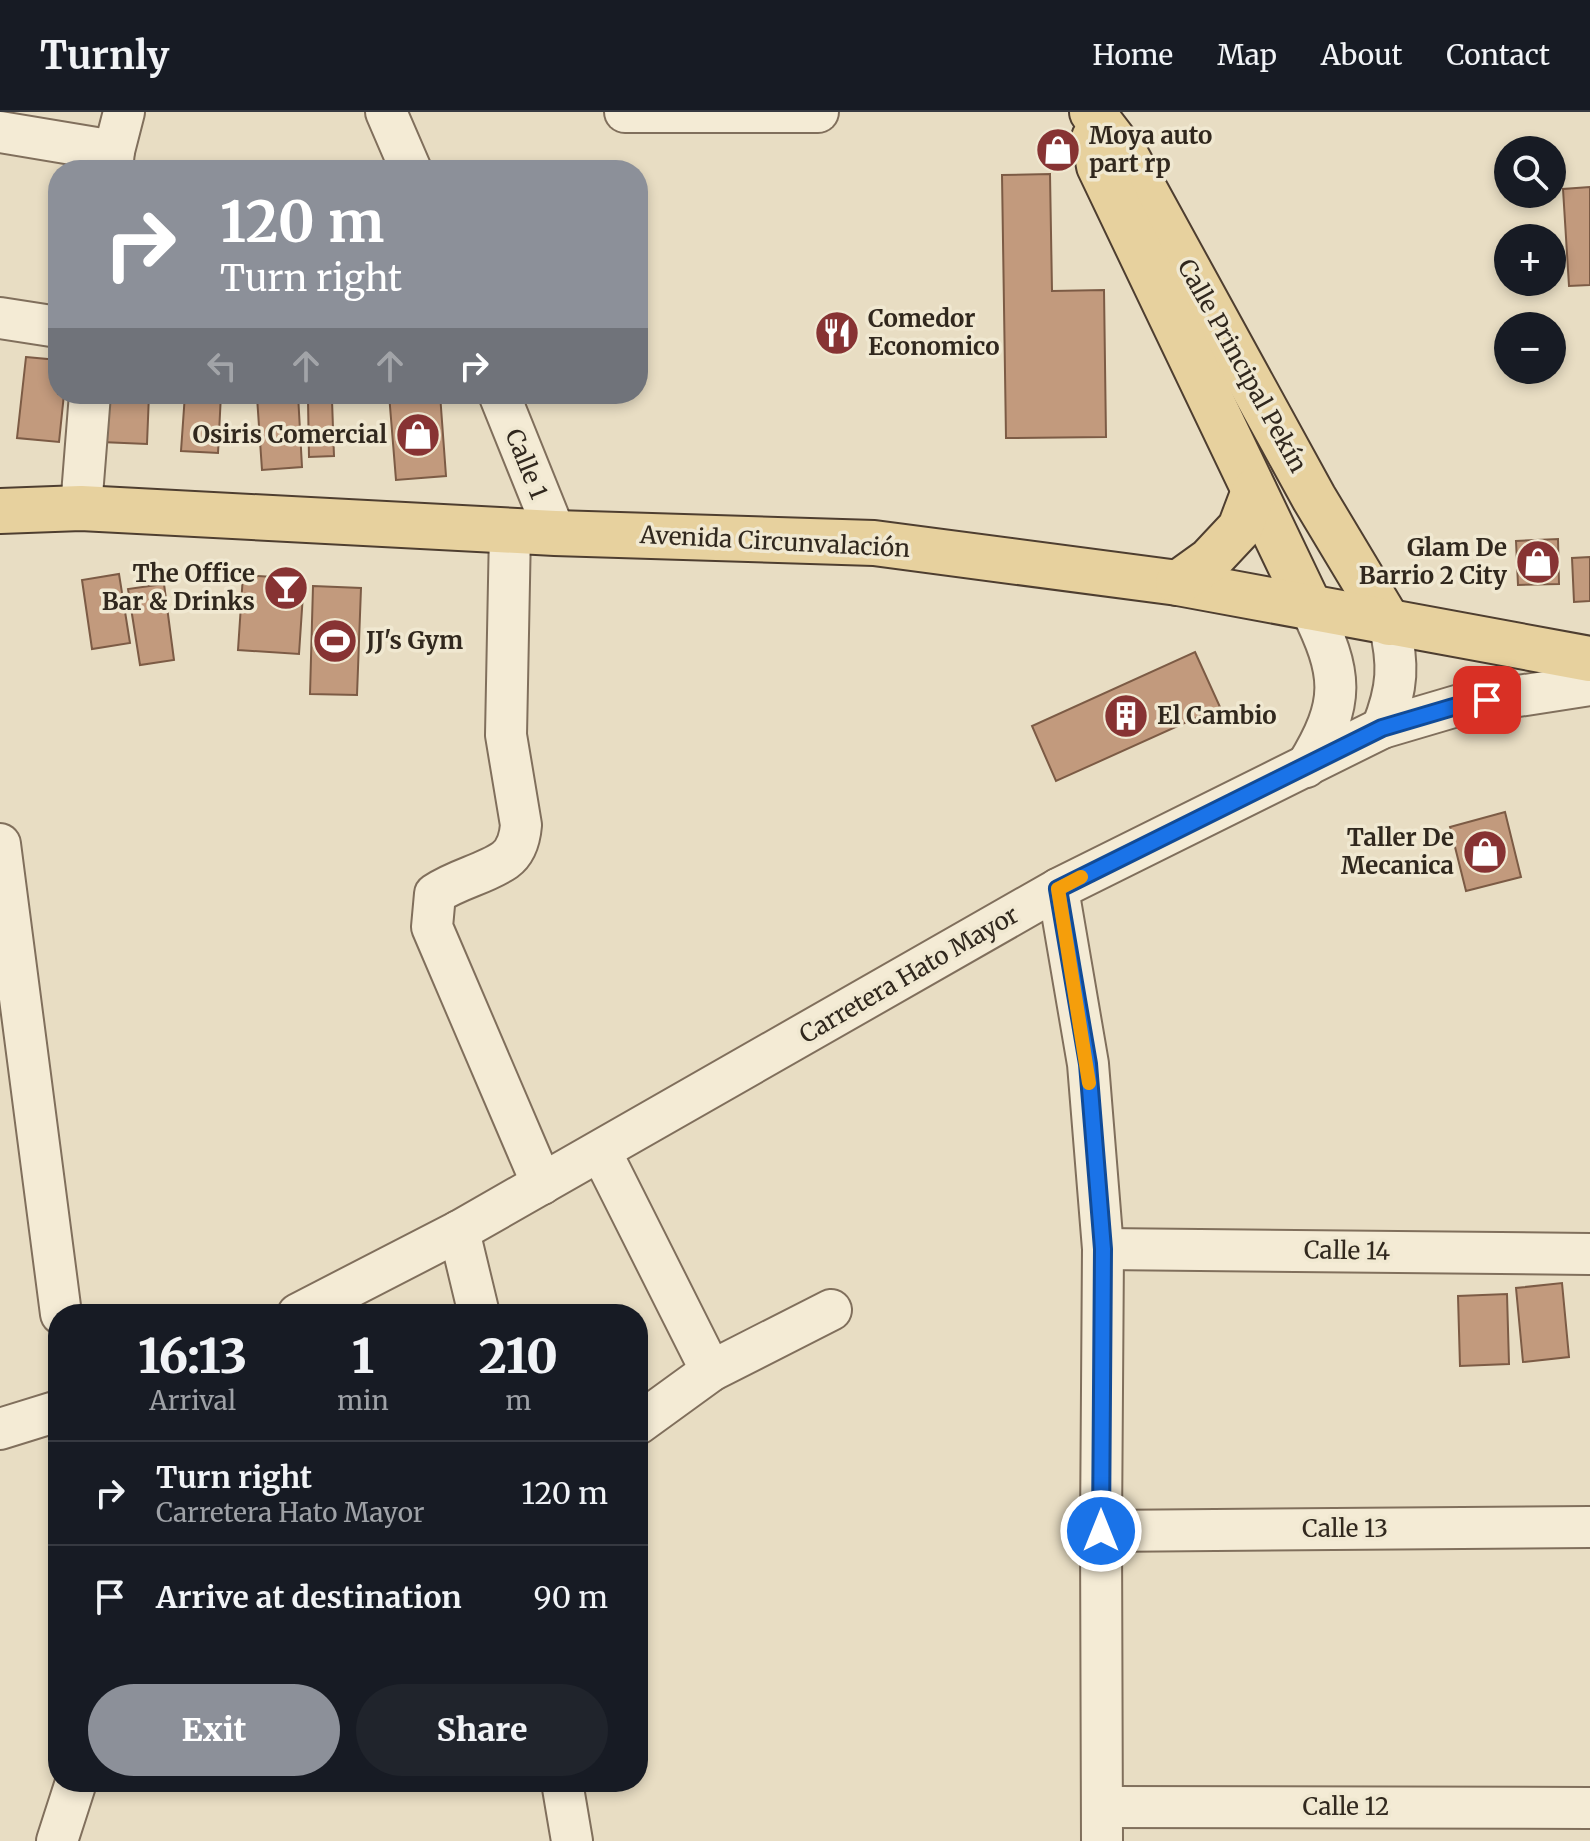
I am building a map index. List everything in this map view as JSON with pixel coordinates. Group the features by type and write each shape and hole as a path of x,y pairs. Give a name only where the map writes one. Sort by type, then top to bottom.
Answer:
{"main road":[{"name":"Calle Principal Pekín","path":"1091,112 1099,166 1310,607"},
{"name":"Calle Principal Pekín","path":"1091,112 1128,159 1314,498 1389,623"},
{"path":"1178,583 1210,560 1240,528 1254,491"},
{"name":"Avenida Circunvalación","path":"0,511 81,508 555,533 874,543 1178,583 1590,659"}],"street":[{"path":"0,132 113,160 124,112"},
{"path":"386,112 407,160"},
{"path":"625,112 818,112"},
{"path":"0,318 48,325"},
{"path":"81,508 89,404"},
{"name":"Calle 1","path":"503,404 555,533"},
{"path":"510,531 506,735 521,825 519,839 507,859 450,884 435,894 432,927 542,1184"},
{"path":"1306,767 1332,721 1337,697 1336,676 1329,650 1310,607"},
{"path":"1382,728 1394,698 1397,671 1389,623"},
{"name":"Carretera Hato Mayor","path":"317,1304 459,1231 601,1152 1058,889 1382,728 1460,705 1590,685"},
{"path":"0,844 5,908 60,1304"},
{"path":"1058,889 1088,1064 1103,1249 1102,1824"},
{"path":"601,1152 711,1371"},
{"path":"459,1231 477,1304"},
{"name":"Calle 14","path":"1103,1249 1590,1254"},
{"path":"648,1417 711,1371 831,1310"},
{"path":"0,1429 48,1414"},
{"name":"Calle 13","path":"1101,1531 1590,1527"},
{"path":"57,1841 73,1792"},
{"path":"564,1792 572,1841"},
{"name":"Calle 12","path":"1102,1824 1590,1808"}],"building":[{"path":"1050,174 1052,291 1104,290 1106,437 1006,438 1002,175"},
{"path":"1590,187 1590,285 1569,286 1564,208 1566,189"},
{"path":"26,357 48,359 48,404 63,404 59,442 17,438"},
{"path":"103,404 149,404 147,444 101,442"},
{"path":"184,404 220,404 218,453 181,451"},
{"path":"257,404 299,404 302,467 262,470"},
{"path":"308,404 332,404 334,456 309,457"},
{"name":"Osiris Comercial","path":"390,404 441,404 446,476 396,480"},
{"name":"Glam De Barrio 2 City","path":"1558,539 1559,584 1518,585 1516,541"},
{"path":"1590,557 1590,601 1574,602 1572,558"},
{"path":"119,574 130,643 92,649 82,580"},
{"path":"243,575 304,579 299,654 238,650"},
{"path":"164,584 174,660 140,665 128,589"},
{"name":"JJ's Gym","path":"313,586 361,588 357,695 310,694"},
{"name":"El Cambio","path":"1195,652 1220,707 1056,781 1032,726"},
{"name":"Taller De Mecanica","path":"1505,812 1521,877 1466,891 1450,827"},
{"path":"1562,1283 1569,1357 1523,1362 1516,1288"},
{"path":"1507,1294 1509,1364 1460,1366 1458,1296"}],"slow traffic":[{"path":"1081,877 1058,889 1089,1083"}],"place":[{"name":"Moya auto part rp","path":"1058,150"},
{"name":"Comedor Economico","path":"837,333"},
{"name":"Osiris Comercial","path":"418,435"},
{"name":"Glam De Barrio 2 City","path":"1538,562"},
{"name":"The Office Bar & Drinks","path":"286,588"},
{"name":"JJ's Gym","path":"335,641"},
{"name":"El Cambio","path":"1126,716"},
{"name":"Taller De Mecanica","path":"1485,852"}],"route":[{"path":"1101,1531 1103,1249 1088,1064 1058,889 1382,728 1487,700"}]}
